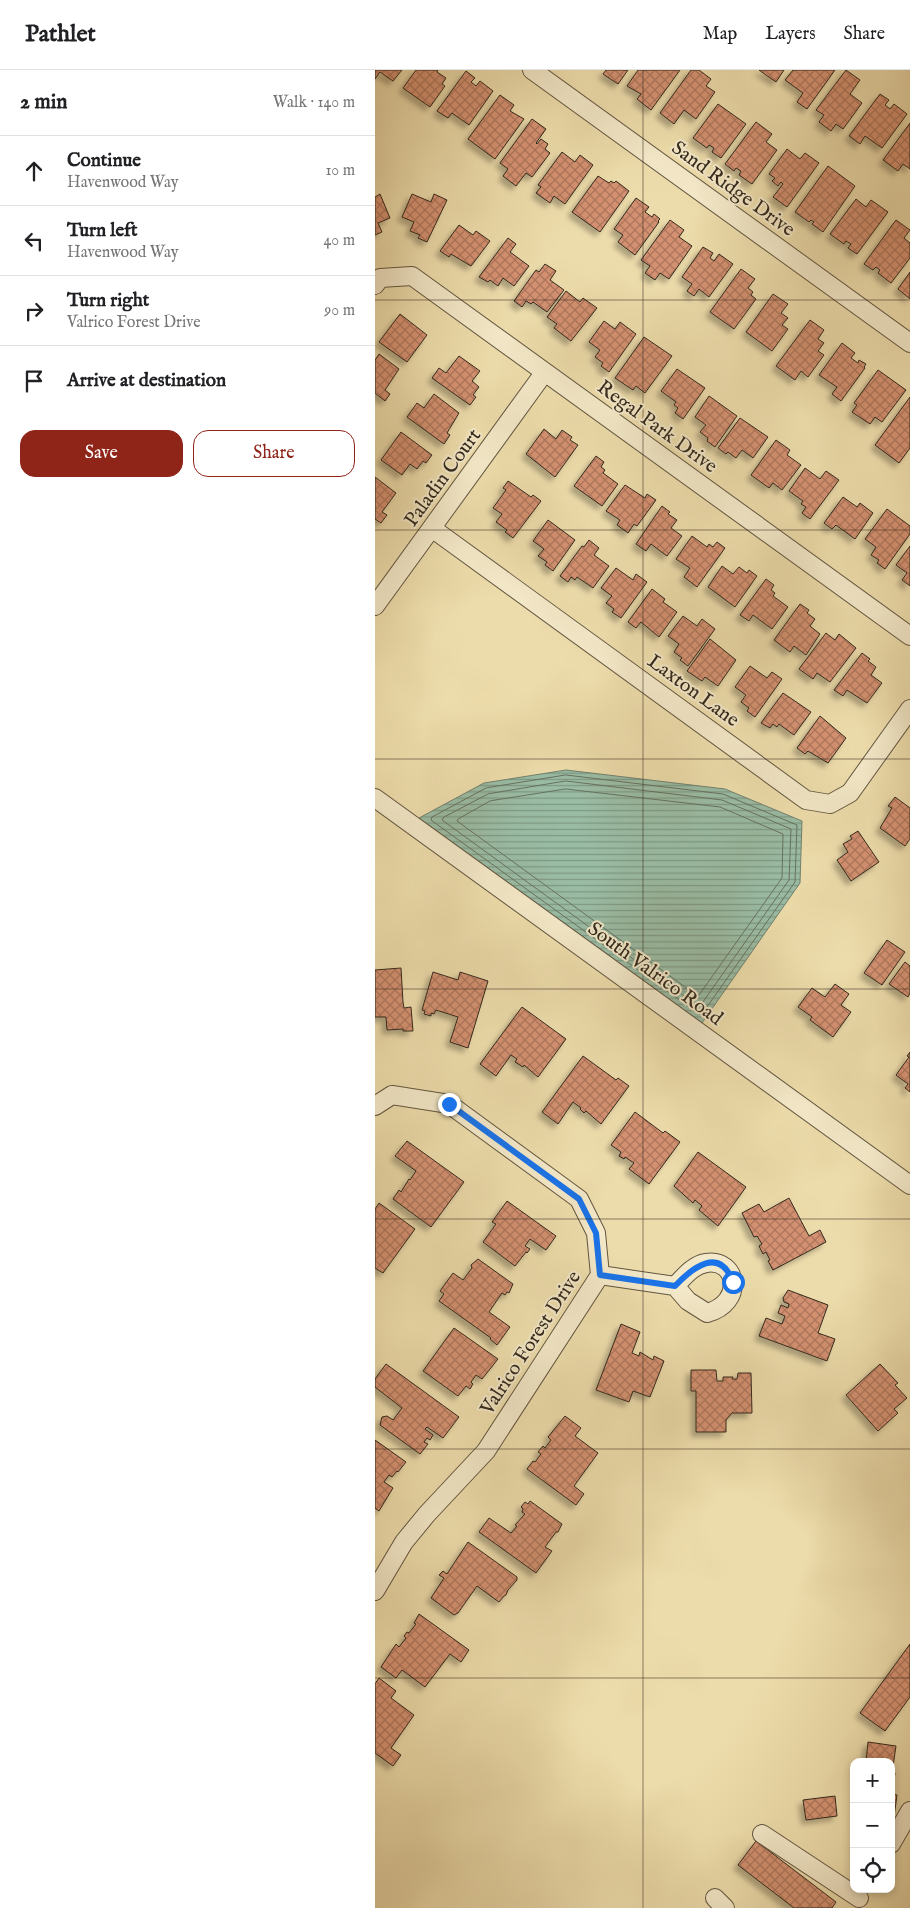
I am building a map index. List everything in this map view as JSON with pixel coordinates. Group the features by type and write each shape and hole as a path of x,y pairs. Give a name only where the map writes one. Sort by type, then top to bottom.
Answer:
{"street":[{"name":"Sand Ridge Drive","path":"532,70 910,343"},
{"name":"Regal Park Drive","path":"375,284 380,278 412,276 910,636"},
{"name":"Paladin Court","path":"375,606 544,373"},
{"name":"Laxton Lane","path":"433,528 806,800 830,804 850,793 910,709"},
{"name":"South Valrico Road","path":"375,798 910,1185"},
{"name":"Valrico Forest Drive","path":"375,1106 392,1095 449,1104 579,1199 596,1233 600,1275 486,1451 427,1514 404,1542 375,1591"},
{"path":"600,1275 675,1286"},
{"path":"895,1837 910,1811"},
{"path":"762,1834 859,1898"}],"water":[{"path":"566,770 725,789 802,821 800,883 702,1023 419,818 484,783"}],"building":[{"path":"375,70 402,70 393,81 380,72 375,79"},
{"path":"416,70 438,70 437,72 446,78 442,84 445,86 430,107 403,88"},
{"path":"606,70 628,70 618,84 603,74"},
{"path":"638,70 680,70 651,110 637,99 641,94 627,86"},
{"path":"691,70 699,70 711,79 706,86 715,92 696,119 684,110 674,124 660,113"},
{"path":"759,70 784,70 776,82"},
{"path":"793,70 835,70 807,109 797,102 803,93 785,80"},
{"path":"846,70 860,80 850,94 862,103 843,129 836,124 831,131 819,122 824,115 816,110"},
{"path":"466,71 475,78 471,82 476,86 480,81 493,91 469,125 452,113 448,118 437,111"},
{"path":"880,94 889,100 885,105 890,109 894,104 907,114 882,148 865,136 860,144 849,136"},
{"path":"500,95 514,105 510,111 524,119 495,159 468,139"},
{"path":"718,104 746,124 721,158 712,152 714,148 709,145 707,148 693,138"},
{"path":"532,119 546,129 536,143 541,139 548,144 545,149 550,153 532,177 526,173 516,186 503,176 508,169 500,163"},
{"path":"756,122 772,134 766,142 777,150 752,184 739,175 741,171 736,168 734,171 725,164"},
{"path":"910,123 910,169 903,164 898,171 883,160"},
{"path":"787,149 800,159 805,153 819,163 787,207 773,197 783,184 781,182 778,186 772,181 775,178 769,174"},
{"path":"562,152 575,162 580,155 593,165 565,204 554,196 550,203 536,193 541,187 538,185"},
{"path":"828,166 855,186 823,232 812,224 814,222 811,220 809,222 795,212"},
{"path":"598,176 609,183 616,181 629,191 600,232 572,212"},
{"path":"380,194 390,218 378,223 382,232 375,235 375,197"},
{"path":"412,194 431,202 434,194 447,200 427,242 418,238 420,235 410,231 414,222 402,217"},
{"path":"636,198 649,207 645,212 652,217 654,214 660,219 635,255 618,242 623,235 614,229"},
{"path":"856,199 866,207 871,200 888,212 857,254 848,248 851,244 846,241 844,244 830,234"},
{"path":"670,220 684,230 679,237 692,246 669,279 660,273 655,280 645,273 650,266 641,260"},
{"path":"896,220 910,230 904,238 910,243 910,258 891,283 878,273 880,270 876,267 873,270 864,264"},
{"path":"459,225 473,235 476,231 490,241 471,266 451,254 449,257 440,251"},
{"path":"508,238 516,244 510,252 529,266 514,286 503,278 498,286 490,280 488,282 479,277"},
{"path":"703,247 713,253 710,258 714,261 719,254 733,264 709,297 699,289 694,296 687,291 692,284 682,277"},
{"path":"545,264 556,271 550,280 564,290 547,312 533,302 531,304 526,301 522,307 514,301 536,270 539,272"},
{"path":"741,269 755,279 748,288 753,292 751,295 756,299 734,329 710,312"},
{"path":"910,272 910,299 898,289"},
{"path":"566,291 580,302 583,298 597,308 571,341 554,328 557,324 547,317"},
{"path":"773,294 788,304 781,313 788,318 782,325 788,329 772,351 746,332"},
{"path":"400,314 427,335 407,362 379,342"},
{"path":"810,320 824,330 818,339 824,343 818,351 824,355 808,377 801,371 795,380 776,366"},
{"path":"604,321 615,329 620,322 636,334 609,372 601,366 603,363 595,357 600,350 589,342"},
{"path":"644,337 672,356 645,393 636,386 633,390 615,378"},
{"path":"842,343 855,353 851,358 858,363 859,360 866,364 841,401 832,394 837,387 819,375"},
{"path":"379,354 399,369 385,390 390,394 385,401 375,393 375,360"},
{"path":"459,356 480,371 472,381 479,387 473,395 476,397 470,405 432,378 439,368 446,373"},
{"path":"677,369 705,388 683,419 675,413 678,408 674,405 676,402 661,391"},
{"path":"878,370 906,390 882,422 875,417 870,424 852,412 857,405 854,403"},
{"path":"434,394 459,413 447,433 450,435 444,444 407,417 417,403 424,408"},
{"path":"709,396 737,416 715,447 700,432 706,425 695,417"},
{"path":"910,397 910,448 899,463 875,445"},
{"path":"740,418 768,437 753,458 742,450 736,458 718,448"},
{"path":"544,429 556,439 562,430 572,437 570,440 578,445 555,477 526,454"},
{"path":"401,432 432,455 426,463 423,461 417,469 410,464 402,475 381,460"},
{"path":"776,440 790,450 787,455 801,465 782,490 773,483 769,488 751,475"},
{"path":"596,456 604,462 601,467 605,470 603,473 618,484 602,506 574,486"},
{"path":"805,468 820,479 826,471 839,480 810,519 802,513 806,507 801,504 803,501 789,491"},
{"path":"375,477 396,493 382,512 387,515 381,523 375,519"},
{"path":"508,481 531,497 533,495 541,501 513,538 505,532 507,530 496,522 502,514 493,508 506,490 503,488"},
{"path":"625,485 645,498 647,494 656,500 637,526 634,524 628,533 617,525 620,520 606,511"},
{"path":"843,497 857,507 860,503 873,513 855,539 836,525 832,529 824,523"},
{"path":"662,506 670,512 668,514 677,520 671,528 682,536 667,556 651,544 646,551 636,544"},
{"path":"887,509 910,526 910,534 885,569 877,563 879,560 871,555 876,547 865,539"},
{"path":"548,520 575,540 553,571 545,565 547,562 538,556 544,549 533,541"},
{"path":"692,536 707,547 709,544 713,547 717,542 725,548 697,587 684,577 690,568 676,559"},
{"path":"589,540 599,548 594,555 609,566 593,588 577,577 575,580 571,577 568,582 560,576 582,546 584,547"},
{"path":"910,546 910,586 902,580 907,573 896,565"},
{"path":"722,566 733,574 739,567 747,573 749,570 757,576 735,607 708,587"},
{"path":"616,568 633,580 636,574 647,582 621,618 612,612 614,609 606,603 612,596 601,588"},
{"path":"766,579 774,585 771,590 775,593 773,596 788,607 772,629 753,615 749,621 740,615"},
{"path":"652,589 665,599 663,602 677,612 659,637 641,622 636,628 628,622"},
{"path":"800,604 809,610 807,613 815,619 810,626 820,634 806,655 794,646 790,652 774,640"},
{"path":"683,616 697,626 702,619 715,629 688,666 674,652 679,644 668,636"},
{"path":"826,633 835,640 839,634 856,648 830,682 817,673 813,679 799,669"},
{"path":"710,639 736,660 718,686 705,677 702,681 687,671"},
{"path":"862,653 876,667 871,675 882,683 867,703 847,690 843,696 834,690"},
{"path":"750,666 767,678 772,672 782,679 755,717 747,711 749,708 741,702 746,695 735,687"},
{"path":"783,693 811,712 794,735 779,724 777,727 773,724 770,728 761,723"},
{"path":"820,716 846,738 828,763 808,751 805,754 797,748"},
{"path":"895,797 910,808 910,839 905,846 880,828 892,808 888,806"},
{"path":"858,831 879,862 851,881 837,860 848,852 843,844 852,839 850,836"},
{"path":"887,940 905,952 882,985 864,973"},
{"path":"905,962 910,966 910,993 908,997 889,984"},
{"path":"401,968 404,1008 411,1007 413,1031 403,1031 403,1029 387,1030 386,1017 375,1017 375,970"},
{"path":"433,972 458,980 460,972 488,981 468,1048 450,1042 458,1017 436,1010 434,1014 431,1013 431,1016 424,1014 425,1011 422,1010"},
{"path":"835,984 849,994 841,1005 851,1012 833,1037 810,1020 812,1017 798,1007 812,988 825,997"},
{"path":"522,1007 566,1039 538,1077 524,1065 523,1067 515,1062 517,1059 511,1055 496,1076 480,1064"},
{"path":"910,1052 910,1092 905,1088 908,1084 896,1075 909,1057 907,1056"},
{"path":"583,1056 616,1080 618,1078 629,1086 601,1124 586,1111 584,1113 573,1102 558,1124 542,1112"},
{"path":"635,1112 663,1133 665,1131 680,1142 649,1184 629,1169 634,1163 625,1157 624,1159 619,1156 621,1152 611,1145"},
{"path":"407,1141 464,1182 431,1227 393,1199 399,1190 401,1192 416,1171 395,1156"},
{"path":"698,1152 746,1187 718,1226 699,1210 702,1206 695,1200 693,1203 674,1186"},
{"path":"789,1198 809,1236 820,1230 826,1242 773,1270 766,1252 763,1254 759,1246 762,1244 757,1236 754,1237 742,1213 759,1204 764,1212"},
{"path":"507,1201 556,1236 546,1250 530,1239 525,1246 530,1249 515,1266 483,1242 496,1224 492,1222"},
{"path":"379,1203 415,1229 383,1273 375,1268 375,1209"},
{"path":"478,1259 513,1284 509,1293 507,1292 505,1295 502,1293 489,1312 510,1327 497,1345 491,1338 439,1301 444,1294 440,1291 453,1273 463,1280 472,1268 471,1265"},
{"path":"788,1290 828,1305 818,1333 835,1339 827,1361 759,1336 766,1318 782,1324 785,1316 778,1313 781,1305 788,1308 789,1304 784,1302 783,1298"},
{"path":"621,1324 640,1332 632,1353 639,1356 640,1352 653,1360 654,1356 664,1361 650,1397 633,1391 629,1402 596,1390"},
{"path":"454,1328 498,1359 482,1379 476,1375 471,1382 473,1384 470,1389 466,1386 458,1396 423,1371"},
{"path":"386,1364 459,1417 443,1438 427,1427 425,1429 433,1435 430,1440 427,1438 424,1442 428,1444 420,1454 380,1425 382,1417 387,1416 393,1420 402,1408 375,1387 375,1379"},
{"path":"880,1364 898,1383 895,1385 907,1398 894,1409 898,1413 878,1431 846,1395"},
{"path":"691,1370 716,1370 717,1381 723,1381 723,1377 737,1379 738,1373 751,1373 752,1413 732,1413 726,1420 726,1432 696,1432 696,1391 691,1391"},
{"path":"565,1416 581,1428 575,1436 598,1453 574,1486 584,1494 576,1505 527,1469 541,1454 538,1452 543,1446 545,1448 551,1440 548,1437"},
{"path":"375,1440 406,1462 398,1472 392,1477 389,1475 384,1482 393,1488 379,1511 375,1508"},
{"path":"530,1501 562,1524 558,1532 556,1532 545,1547 552,1551 536,1573 479,1532 489,1518 511,1533 517,1526 515,1525 525,1514 522,1512 523,1509 521,1507 525,1502 528,1504"},
{"path":"468,1542 517,1577 517,1580 499,1602 477,1586 458,1613 454,1615 431,1598 444,1578 439,1575 443,1571 447,1574"},
{"path":"419,1614 469,1650 461,1662 450,1654 425,1687 402,1670 396,1678 381,1667 396,1644 399,1647 406,1638 404,1636 416,1624 414,1623"},
{"path":"910,1644 910,1697 885,1731 860,1713"},
{"path":"379,1678 396,1691 391,1698 414,1715 391,1748 401,1755 393,1766 375,1753 375,1684"},
{"path":"868,1742 896,1746 894,1758 866,1758"},
{"path":"835,1796 837,1816 806,1820 803,1800"},
{"path":"756,1841 836,1902 832,1908 794,1908 738,1865"}],"route":[{"path":"449,1104 579,1199 596,1233 600,1275 675,1286 689,1271 705,1263 719,1264 731,1274 733,1282"}]}
